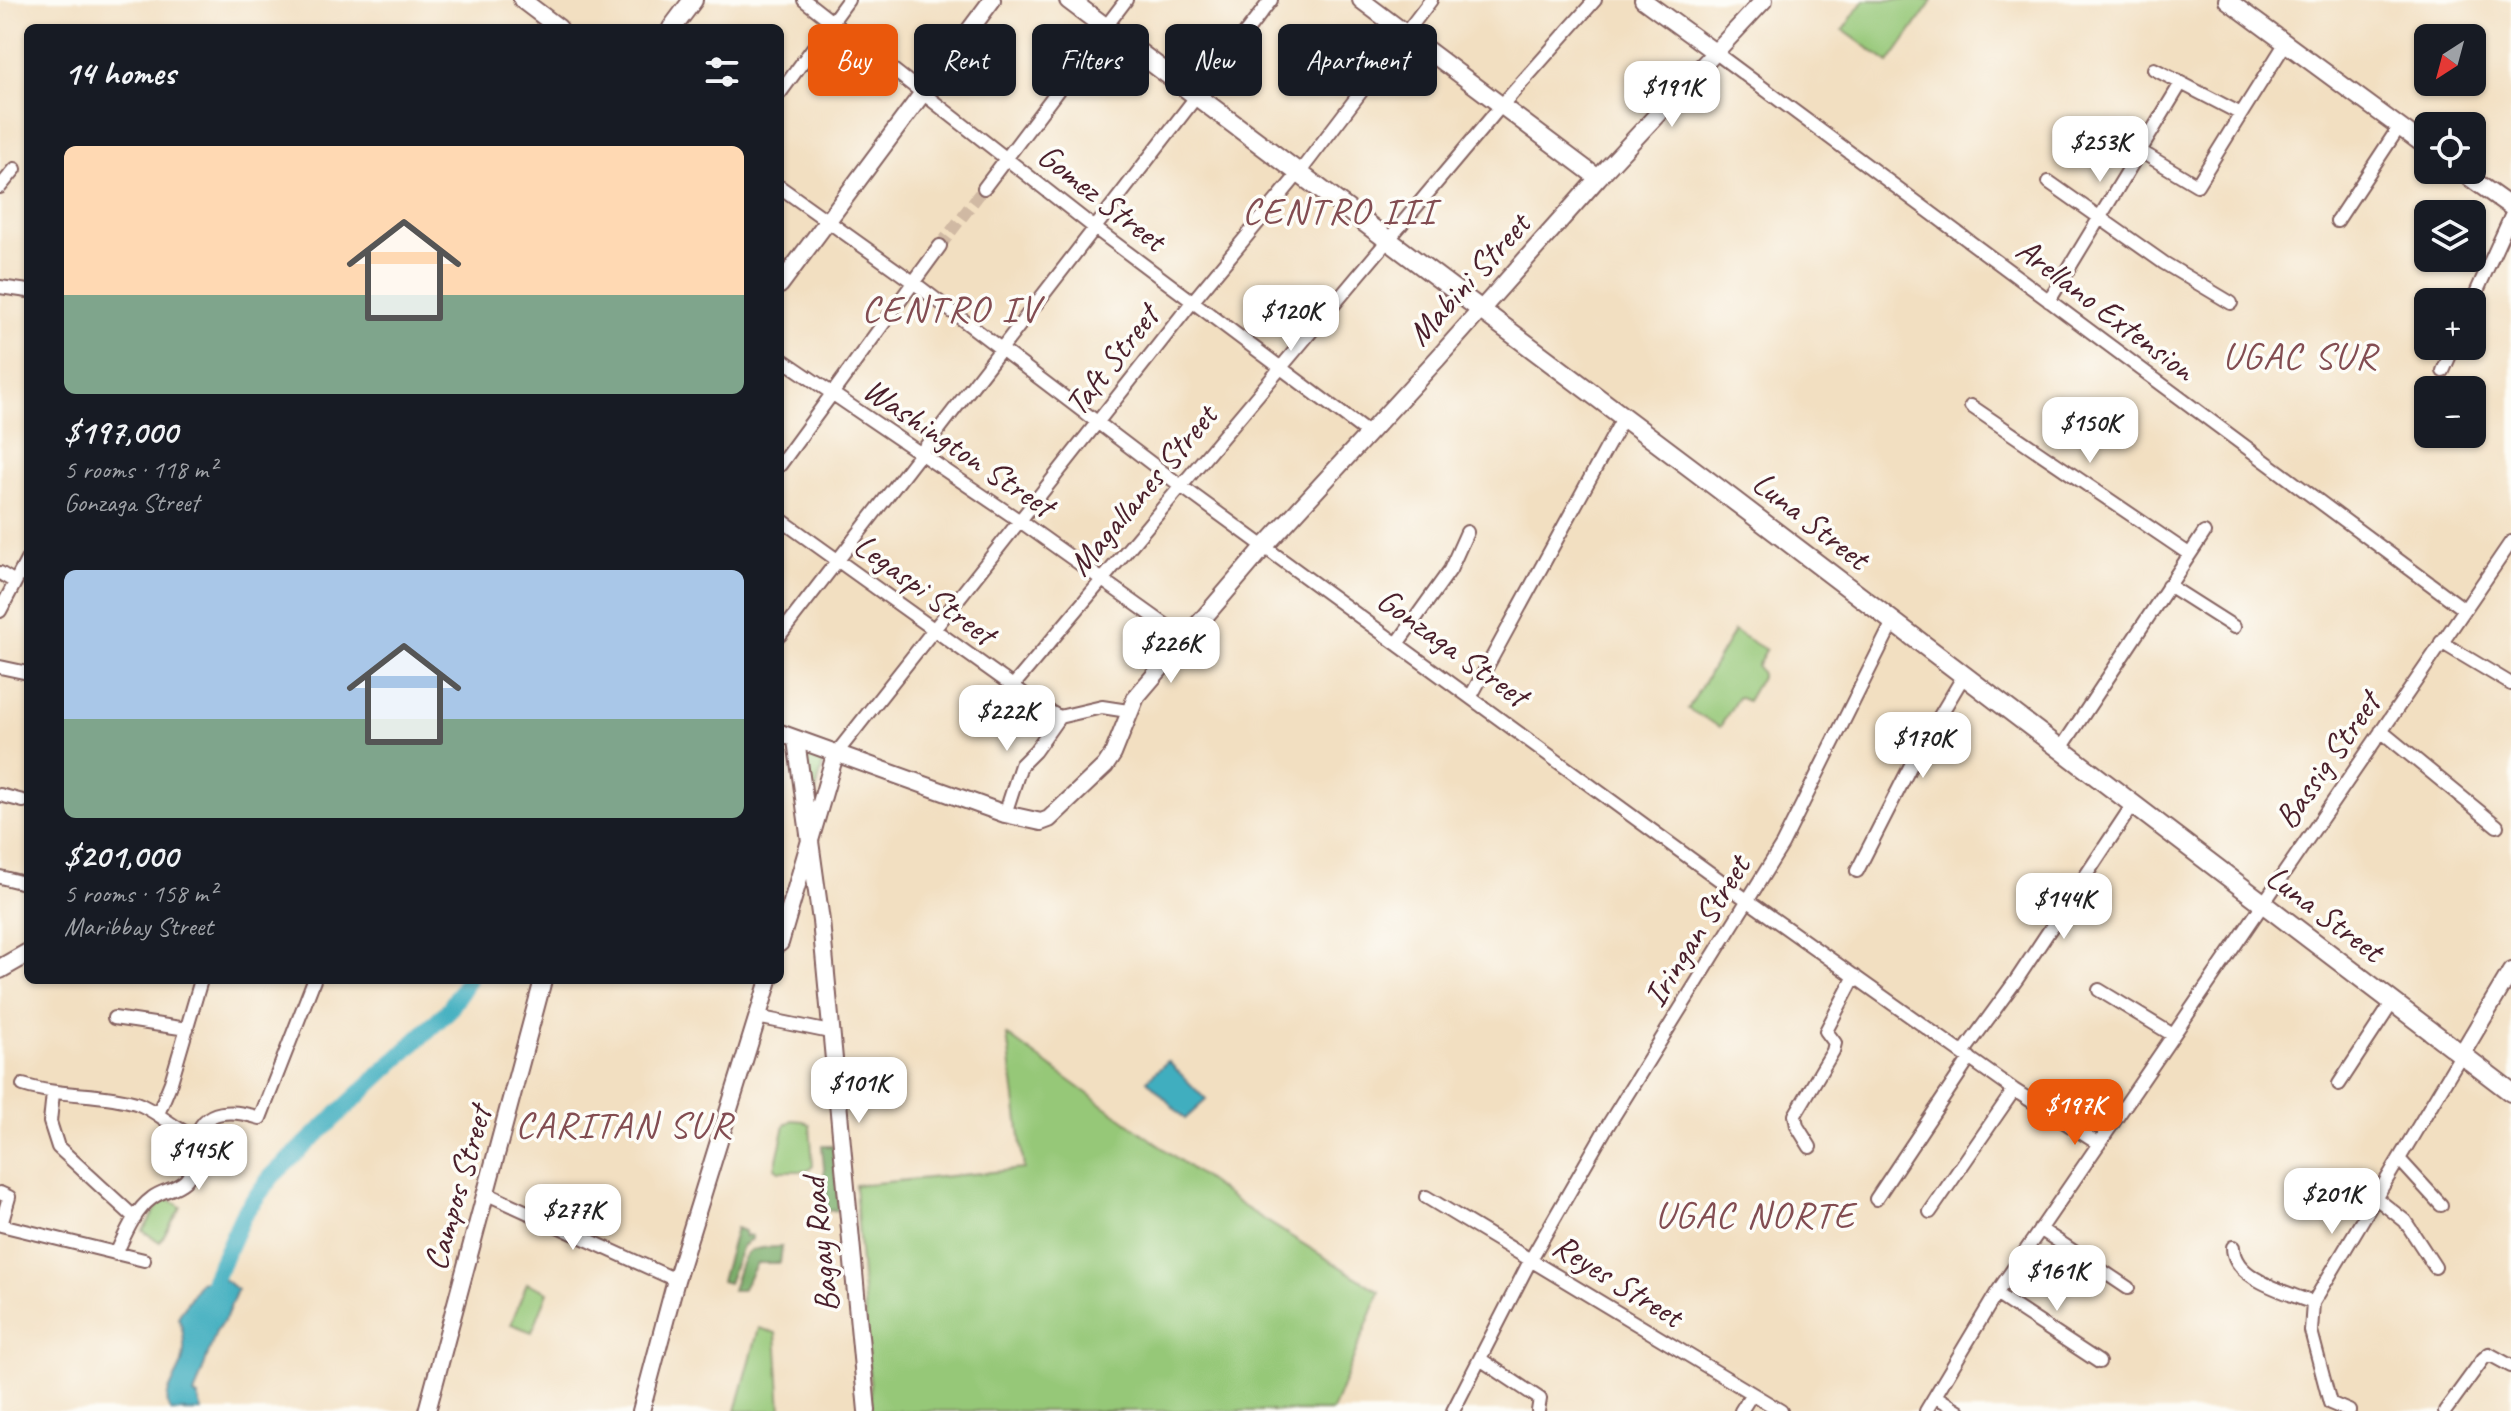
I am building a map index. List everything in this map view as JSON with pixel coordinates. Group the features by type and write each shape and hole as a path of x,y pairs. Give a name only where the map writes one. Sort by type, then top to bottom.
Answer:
{"main road":[{"path":"522,0 554,24"},
{"path":"675,24 693,0"},
{"path":"974,24 992,0"},
{"name":"Luna Street","path":"1069,0 1101,24"},
{"path":"1361,0 1393,24"},
{"path":"1643,0 1716,53"},
{"name":"Mabini Street","path":"784,735 1005,814 1041,822 1049,819 1105,766 1136,697 1265,546 1481,311 1598,178 1764,0"},
{"path":"2227,0 2414,138"},
{"path":"1437,57 1598,178"},
{"name":"Luna Street","path":"1149,60 2511,1092"},
{"path":"784,280 921,96"},
{"path":"2478,184 2511,208"},
{"name":"Bagay Road","path":"796,740 821,921 867,1411"},
{"path":"784,930 835,755"},
{"path":"0,957 24,943"},
{"path":"0,969 24,955"},
{"path":"2461,1055 2511,971"},
{"name":"Campos Street","path":"427,1411 542,984"},
{"path":"641,1411 676,1280 768,984"}],"street":[{"name":"Gomez Street","path":"804,0 914,86"},
{"path":"784,87 848,0"},
{"path":"1109,24 1126,0"},
{"path":"784,630 1271,0"},
{"name":"Taft Street","path":"1412,24 1431,0"},
{"name":"Magallanes Street","path":"1012,687 1501,106 1595,0"},
{"path":"2140,151 2197,185 2285,44"},
{"name":"Arellano Extension","path":"1716,53 2464,609"},
{"path":"2154,69 2241,114"},
{"path":"2049,301 2180,85"},
{"name":"Gomez Street","path":"927,96 1096,229 1369,434"},
{"path":"984,188 1054,96"},
{"name":"Taft Street","path":"835,755 1357,96"},
{"path":"2337,221 2399,127"},
{"path":"0,187 15,169"},
{"path":"2049,182 2164,263 2231,303"},
{"name":"Gonzaga Street","path":"784,190 913,282 1181,486 1747,900 2014,1090 2099,1144"},
{"path":"2478,288 2511,208"},
{"path":"784,460 940,246"},
{"path":"0,287 24,290"},
{"path":"2443,371 2448,360"},
{"name":"Washington Street","path":"784,361 1020,521 1185,639"},
{"path":"1971,406 2189,554"},
{"path":"1471,696 1623,418"},
{"name":"Legaspi Street","path":"784,522 933,631 1059,717"},
{"path":"1397,644 1450,570 1467,532"},
{"path":"2060,750 2204,533"},
{"name":"Bassig Street","path":"1926,1411 1996,1294 2511,542"},
{"path":"0,611 24,565"},
{"path":"0,573 15,582"},
{"path":"2168,585 2234,627"},
{"name":"Iringan Street","path":"1453,1411 1531,1259 1605,1130 1782,845 1892,624"},
{"path":"2441,642 2511,684"},
{"path":"0,667 24,672"},
{"path":"1857,871 1913,761 1963,677"},
{"path":"1005,814 1021,765 1059,717 1102,707 1128,711"},
{"path":"2381,731 2497,826"},
{"path":"0,795 23,801"},
{"path":"1876,1199 2132,806"},
{"path":"0,877 24,883"},
{"path":"1810,1147 1797,1126 1795,1115 1833,1051 1835,1043 1826,1031 1855,976"},
{"path":"158,1114 169,1090 200,984"},
{"path":"116,1254 135,1218 150,1199 184,1181 193,1165 200,1128 216,1113 243,1113 260,1118 312,984"},
{"path":"2099,990 2173,1035"},
{"path":"2339,1084 2392,1003"},
{"path":"757,1017 830,1032"},
{"path":"114,1018 187,1029"},
{"path":"2349,1411 2330,1403 2311,1331 2313,1303 2461,1055"},
{"path":"23,1085 53,1093 140,1104 182,1132 197,1137"},
{"path":"1930,1212 2014,1090"},
{"path":"53,1093 50,1122 58,1147 135,1218"},
{"path":"2399,1159 2441,1205"},
{"path":"0,1193 9,1197 1,1225 144,1260"},
{"path":"485,1193 676,1280"},
{"name":"Reyes Street","path":"1426,1197 1781,1411"},
{"path":"2376,1198 2405,1221 2435,1267"},
{"path":"2040,1229 2128,1288"},
{"path":"2233,1247 2235,1262 2246,1273 2313,1303"},
{"path":"1996,1294 2099,1362"},
{"path":"2445,1411 2489,1354 2511,1366"},
{"path":"1480,1359 1540,1399 1538,1411"},
{"path":"1741,1411 1751,1395"},
{"path":"1935,1396 1959,1411"}],"green space":[{"path":"1864,0 1933,0 1889,63 1843,30"},
{"path":"1734,631 1766,650 1757,666 1761,677 1747,701 1738,697 1720,727 1688,709"},
{"path":"813,754 823,764 815,795 812,794 806,757"},
{"path":"1007,1035 1241,1205 1380,1292 1332,1411 872,1411 855,1185 1024,1169"},
{"path":"792,1120 810,1125 813,1166 807,1171 779,1171 775,1168 785,1125"},
{"path":"822,1146 833,1146 839,1210 828,1211"},
{"path":"164,1196 181,1207 160,1242 143,1231"},
{"path":"736,1228 744,1231 745,1237 752,1236 752,1239 742,1246 728,1283 721,1281"},
{"path":"782,1247 780,1263 757,1263 742,1290 732,1290 746,1254 758,1249"},
{"path":"527,1283 548,1292 532,1332 511,1324"},
{"path":"759,1328 776,1333 781,1411 736,1411"}],"water":[{"path":"1168,1061 1206,1100 1185,1119 1147,1080"},
{"path":"225,1280 237,1290 216,1332 194,1395 198,1397 202,1411 170,1411 167,1398 184,1352 178,1317 200,1282"}],"waterway":[{"path":"208,1303 214,1279 244,1213 272,1176 449,1010 465,984"}],"tunnel":[{"path":"940,246 984,188"}],"district":[{"name":"CENTRO III","path":"1339,210"},
{"name":"CENTRO IV","path":"951,308"},
{"name":"UGAC SUR","path":"2300,355"},
{"name":"CARITAN SUR","path":"624,1124"},
{"name":"UGAC NORTE","path":"1755,1214"}]}
